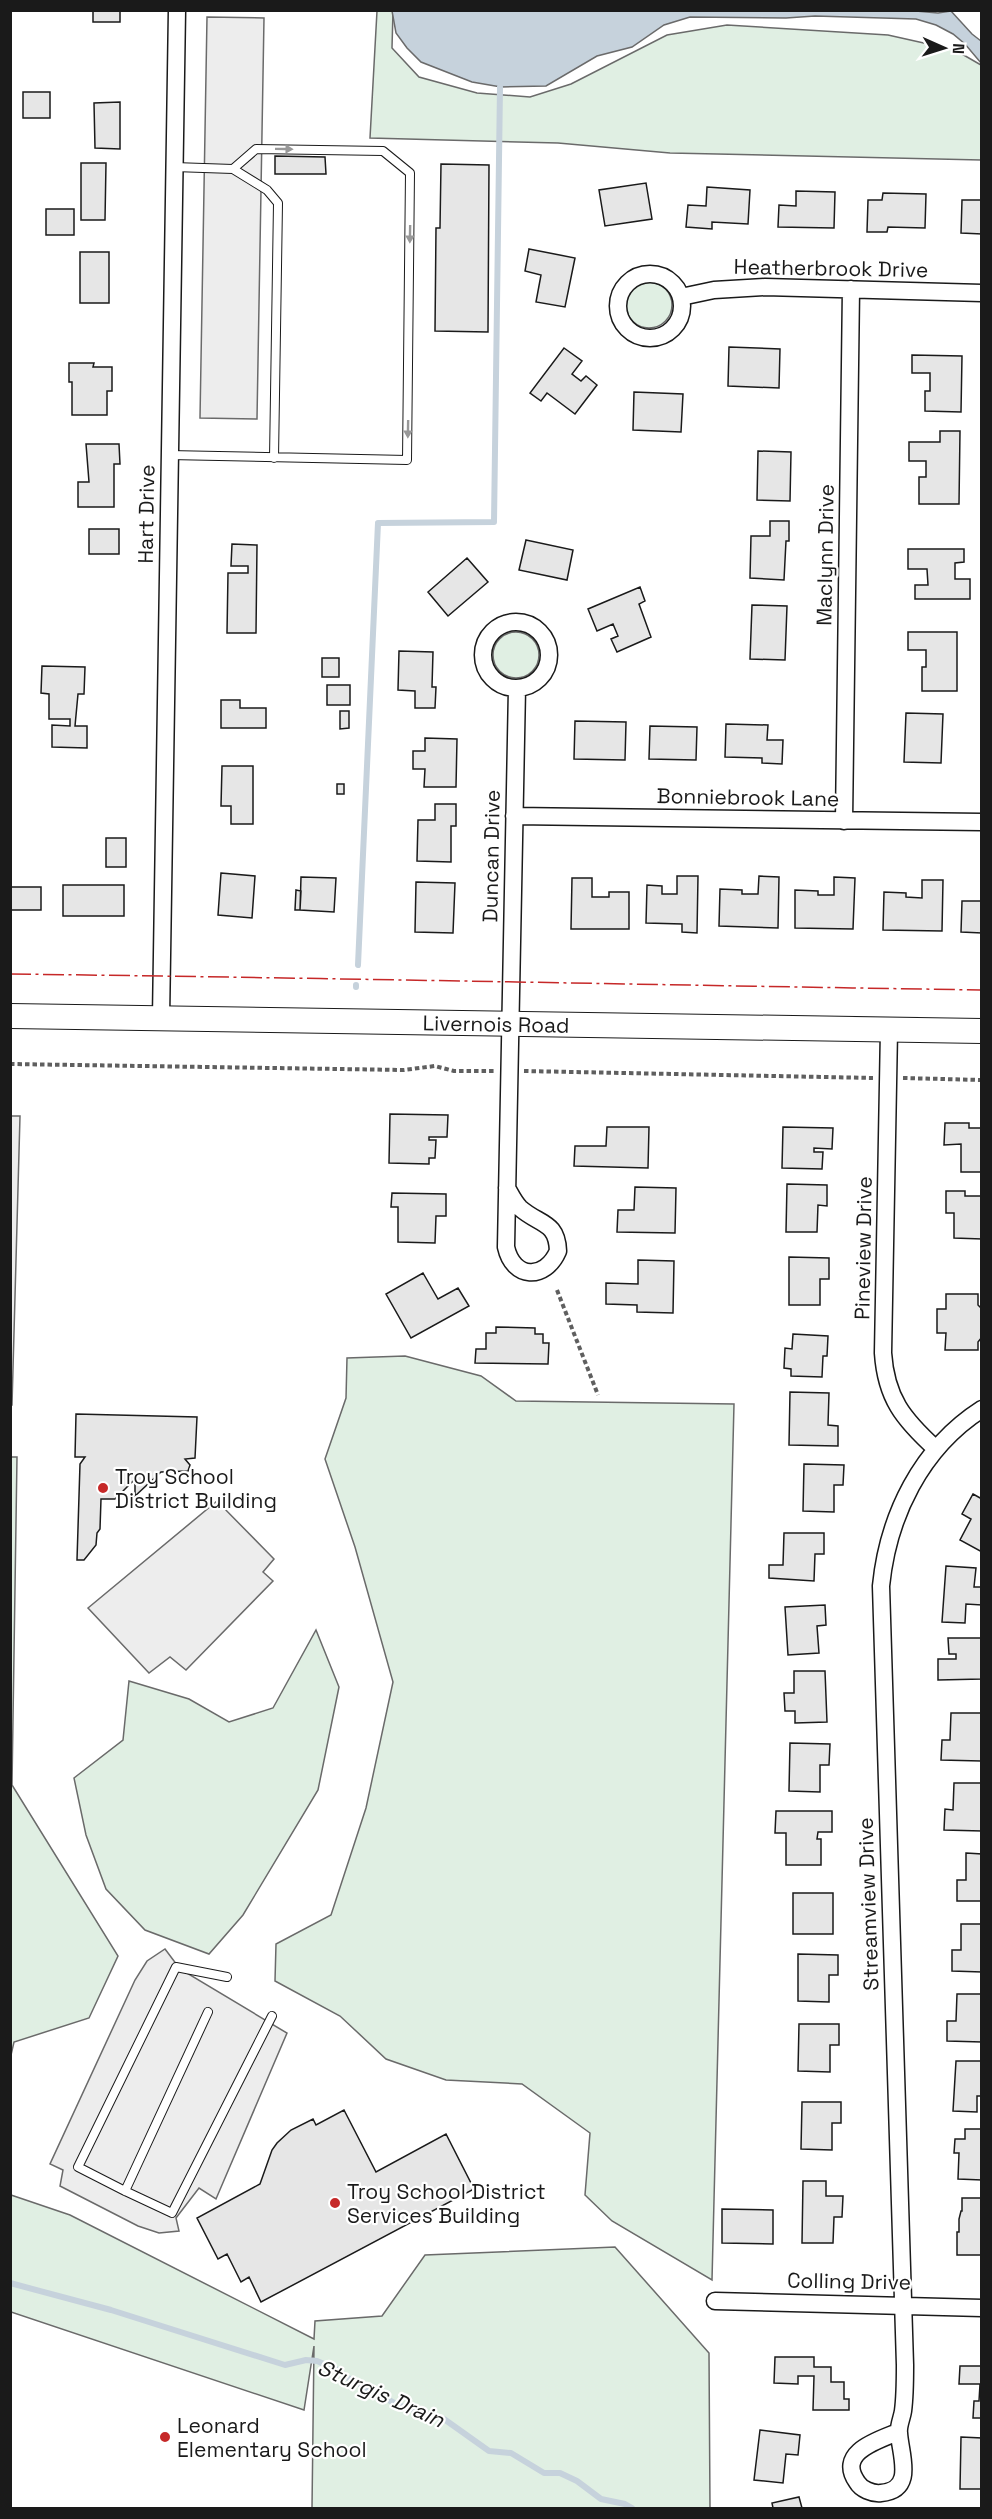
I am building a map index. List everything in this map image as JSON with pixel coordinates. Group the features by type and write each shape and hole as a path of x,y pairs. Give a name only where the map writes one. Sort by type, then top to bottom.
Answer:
{"main road":[{"name":"Livernois Road","path":"10,1016 981,1031"}],"street":[{"name":"Hart Drive","path":"161,1018 177,10"},
{"name":"Heatherbrook Drive","path":"681,297 741,287 981,292"},
{"name":"Maclynn Drive","path":"844,821 851,289"},
{"path":"521,621 532,625 546,640 549,662 537,680 517,688 496,681 489,674 483,652 485,642 491,632 500,626 521,621"},
{"name":"Duncan Drive","path":"507,1188 518,1206 555,1232 558,1251 548,1267 541,1271 522,1270 508,1256 507,1188 517,688"},
{"name":"Bonniebrook Lane","path":"514,816 981,822"},
{"name":"Pineview Drive","path":"889,1030 883,1353 885,1376 892,1397 904,1417 936,1449"},
{"name":"Streamview Drive","path":"898,2432 904,2397 904,2305 881,1586 886,1547 911,1485 936,1449 981,1409"},
{"name":"Colling Drive","path":"715,2301 981,2308"}],"lane":[{"path":"169,455 408,460 411,173 383,151 256,149 233,169"},
{"path":"174,167 233,169 267,190 278,203 274,458"},
{"path":"227,1977 176,1967 78,2167 172,2212 272,2016"},
{"path":"125,2191 208,2012"}],"path":[{"path":"10,1064 404,1070 435,1066 454,1071 498,1071"},
{"path":"523,1071 877,1078"},
{"path":"902,1078 981,1080"},
{"path":"557,1290 598,1395"}],"green space":[{"path":"377,11 393,11 392,48 419,77 477,93 530,97 571,84 667,35 727,25 888,35 955,50 981,65 981,160 670,153 558,143 370,138"},
{"path":"649,282 665,289 672,305 665,321 649,328 633,321 626,305 633,289"},
{"path":"516,632 532,639 539,655 532,671 516,678 500,671 493,655 500,639"},
{"path":"405,1356 481,1376 516,1401 734,1404 712,2280 612,2221 585,2195 590,2133 522,2084 446,2080 386,2059 340,2016 275,1981 276,1944 331,1915 366,1808 393,1682 355,1547 325,1459 346,1398 347,1358"},
{"path":"11,1457 17,1457 12,1785 118,1956 89,2018 14,2042 11,2055"},
{"path":"316,1630 339,1687 318,1790 243,1915 209,1954 145,1930 106,1889 86,1835 74,1778 123,1740 129,1681 189,1699 229,1722 273,1708"},
{"path":"11,2195 70,2215 314,2339 315,2321 382,2316 425,2255 615,2247 709,2353 710,2508 312,2508 314,2346 304,2410 11,2312"}],"shaded area":[{"path":"904,10 938,13 951,11 981,41 981,63 953,34 936,25 916,19 815,16 690,17 664,25 632,47 597,56 546,86 501,87 472,82 421,62 396,33 392,11"},
{"path":"207,17 264,18 257,419 200,418"},
{"path":"11,1116 20,1116 12,1405 10,1405"},
{"path":"217,1501 274,1559 263,1572 273,1581 186,1670 170,1657 149,1673 88,1608"},
{"path":"165,1949 180,1969 287,2033 216,2199 199,2188 176,2218 179,2231 159,2233 138,2226 60,2186 63,2170 50,2164 135,1980 147,1961"}],"building":[{"path":"93,10 120,10 120,22 93,22"},
{"path":"23,92 50,92 50,118 23,118"},
{"path":"120,102 120,149 95,148 94,103"},
{"path":"275,156 325,157 326,174 275,174"},
{"path":"81,163 106,163 105,220 81,220"},
{"path":"441,164 489,165 488,332 435,331 436,228 440,228"},
{"path":"646,183 652,219 605,226 599,190"},
{"path":"707,187 750,190 748,224 712,222 712,229 686,227 688,205 706,206"},
{"path":"796,191 835,192 834,228 778,227 779,205 796,206"},
{"path":"883,193 926,194 925,228 888,227 887,232 867,232 868,200 882,200"},
{"path":"962,200 982,200 982,234 961,233"},
{"path":"46,209 74,209 74,235 46,235"},
{"path":"529,249 575,258 565,307 536,302 541,275 525,271"},
{"path":"80,252 109,252 109,303 80,303"},
{"path":"729,347 780,349 779,388 728,386"},
{"path":"564,348 582,361 572,374 581,381 586,376 597,385 575,414 547,393 541,401 530,393"},
{"path":"912,355 962,356 961,412 925,411 925,391 930,391 930,373 912,373"},
{"path":"69,363 94,363 93,367 112,367 112,391 107,391 107,415 72,415 72,382 69,382"},
{"path":"634,392 683,394 681,432 633,430"},
{"path":"940,431 960,431 959,504 919,504 919,477 926,477 926,461 909,461 909,442 940,442"},
{"path":"86,444 119,444 120,464 114,464 114,507 78,507 78,482 89,482"},
{"path":"758,451 791,452 790,501 757,500"},
{"path":"770,521 789,521 784,580 750,578 751,536 770,536"},
{"path":"89,529 119,529 119,554 89,554"},
{"path":"526,540 573,550 567,580 519,570"},
{"path":"232,544 257,545 256,633 227,633 228,573 248,573 248,566 231,566"},
{"path":"908,549 964,549 964,562 955,563 955,579 970,579 970,599 915,599 915,585 928,585 927,569 908,569"},
{"path":"467,558 488,582 448,616 428,592"},
{"path":"640,587 645,601 639,604 651,637 617,652 611,639 618,636 613,624 597,631 588,609"},
{"path":"752,605 787,606 785,660 750,659"},
{"path":"908,632 957,632 957,691 922,691 922,667 926,667 926,650 908,650"},
{"path":"399,651 433,652 432,687 436,687 435,708 415,708 415,691 398,690"},
{"path":"322,658 339,658 339,677 322,677"},
{"path":"42,666 85,667 84,694 78,694 75,726 87,726 87,748 52,747 52,725 70,726 70,719 49,719 49,694 41,693"},
{"path":"327,685 350,685 350,705 327,705"},
{"path":"221,700 240,700 240,708 266,708 266,728 221,728"},
{"path":"340,711 349,711 349,728 340,729"},
{"path":"906,713 943,714 941,763 904,762"},
{"path":"575,721 626,722 625,760 574,759"},
{"path":"726,724 768,725 767,740 783,740 782,764 762,763 762,758 725,757"},
{"path":"650,726 697,727 696,760 649,759"},
{"path":"425,738 457,739 456,787 424,787 425,769 413,769 413,751 425,751"},
{"path":"222,766 253,766 253,824 231,824 231,806 221,806"},
{"path":"337,784 344,784 344,794 337,794"},
{"path":"435,804 456,804 456,826 451,826 451,862 417,861 418,820 435,820"},
{"path":"106,838 126,838 126,867 106,867"},
{"path":"221,873 255,876 252,918 218,915"},
{"path":"677,876 698,876 697,933 682,932 682,924 646,923 647,885 662,886 662,894 677,894"},
{"path":"759,876 779,877 778,928 719,926 720,889 742,890 742,894 758,894"},
{"path":"301,877 336,878 334,912 300,910"},
{"path":"834,877 855,878 853,929 795,928 795,890 818,891 818,895 834,895"},
{"path":"572,878 592,878 592,897 609,897 609,892 629,892 629,929 571,929"},
{"path":"922,880 943,880 942,931 883,930 884,892 906,893 906,897 922,898"},
{"path":"416,882 455,883 453,933 415,932"},
{"path":"63,885 124,885 124,916 63,916"},
{"path":"10,887 41,887 41,910 10,910"},
{"path":"296,890 301,891 300,910 295,910"},
{"path":"962,901 982,901 982,933 961,932"},
{"path":"390,1114 448,1115 447,1137 429,1137 429,1140 436,1140 435,1158 429,1158 429,1164 389,1163"},
{"path":"945,1123 969,1123 969,1128 982,1128 982,1172 961,1172 961,1144 944,1145"},
{"path":"607,1127 649,1127 648,1168 574,1166 575,1146 606,1146"},
{"path":"783,1127 833,1128 832,1149 814,1148 814,1152 823,1152 822,1169 782,1168"},
{"path":"787,1184 827,1185 827,1206 818,1205 817,1232 786,1232"},
{"path":"635,1187 676,1188 675,1233 617,1232 618,1210 634,1210"},
{"path":"946,1191 965,1191 965,1196 982,1196 982,1239 954,1238 954,1213 946,1213"},
{"path":"392,1193 446,1194 446,1216 436,1216 435,1243 398,1242 398,1207 391,1207"},
{"path":"789,1257 829,1258 829,1279 820,1279 820,1305 789,1305"},
{"path":"638,1260 674,1261 673,1313 637,1312 637,1305 606,1304 606,1283 638,1284"},
{"path":"423,1273 438,1299 458,1288 469,1306 411,1338 386,1294"},
{"path":"946,1294 978,1294 978,1305 982,1309 982,1337 978,1342 978,1350 945,1350 946,1333 937,1333 937,1309 946,1309"},
{"path":"496,1327 535,1328 535,1334 543,1334 543,1343 549,1343 548,1364 475,1363 476,1349 486,1349 486,1333 496,1333"},
{"path":"793,1334 828,1336 827,1356 823,1356 822,1377 791,1376 791,1369 784,1368 785,1348 792,1349"},
{"path":"790,1392 829,1393 828,1425 838,1426 838,1446 789,1445"},
{"name":"Troy School District Building","path":"76,1414 197,1417 195,1458 185,1459 190,1465 188,1471 161,1472 135,1496 135,1479 115,1499 101,1499 100,1529 97,1533 96,1545 84,1560 77,1560 80,1464 85,1457 75,1457"},
{"path":"804,1464 844,1465 843,1485 834,1485 834,1512 803,1511"},
{"path":"973,1494 982,1499 982,1552 960,1540 971,1519 962,1514"},
{"path":"784,1533 824,1533 824,1554 815,1554 814,1581 769,1578 769,1565 783,1565"},
{"path":"946,1566 976,1568 974,1587 982,1587 982,1605 966,1604 965,1623 942,1622"},
{"path":"825,1605 826,1625 817,1626 819,1653 788,1655 785,1607"},
{"path":"948,1638 982,1638 982,1679 938,1680 938,1659 956,1659 956,1654 949,1654"},
{"path":"794,1671 825,1671 827,1722 795,1723 795,1711 785,1711 784,1693 794,1693"},
{"path":"951,1713 982,1713 981,1761 941,1760 942,1740 950,1740"},
{"path":"790,1743 830,1744 829,1765 820,1765 820,1792 789,1791"},
{"path":"954,1783 982,1783 982,1831 944,1830 945,1809 953,1810"},
{"path":"776,1811 832,1811 832,1832 818,1832 817,1839 821,1839 821,1865 786,1865 786,1833 775,1833"},
{"path":"966,1853 982,1854 982,1901 957,1901 957,1880 966,1880"},
{"path":"793,1893 833,1893 833,1934 793,1934"},
{"path":"961,1924 982,1924 982,1972 952,1971 952,1950 961,1950"},
{"path":"798,1954 838,1955 838,1975 829,1975 829,2002 798,2001"},
{"path":"957,1994 982,1994 982,2042 947,2041 947,2021 956,2021"},
{"path":"799,2024 839,2024 839,2045 830,2045 830,2072 798,2071"},
{"path":"956,2061 982,2061 982,2096 977,2096 977,2112 953,2111"},
{"path":"802,2102 841,2102 841,2123 832,2123 832,2150 801,2149"},
{"name":"Troy School District Services Building","path":"344,2110 376,2172 446,2134 474,2189 261,2302 249,2277 241,2282 227,2254 218,2259 197,2218 260,2184 272,2150 291,2130 313,2119 316,2125"},
{"path":"965,2129 982,2129 982,2180 958,2179 959,2153 954,2153 955,2139 965,2139"},
{"path":"803,2181 826,2181 826,2196 843,2196 842,2217 834,2217 833,2243 802,2243"},
{"path":"962,2198 982,2198 982,2255 957,2255 957,2232 959,2232"},
{"path":"722,2209 773,2210 773,2244 722,2243"},
{"path":"775,2357 814,2357 814,2367 831,2367 831,2382 844,2382 844,2399 849,2399 849,2410 813,2410 814,2376 798,2376 798,2384 774,2383"},
{"path":"960,2366 982,2366 982,2418 973,2418 974,2401 979,2401 980,2384 959,2384"},
{"path":"760,2430 800,2435 798,2455 786,2454 783,2483 754,2480"},
{"path":"961,2437 982,2438 982,2489 960,2489"},
{"path":"799,2497 802,2508 773,2508 772,2503"}],"waterway":[{"path":"358,965 378,523 494,522 500,87"},
{"name":"Sturgis Drain","path":"10,2283 111,2310 285,2365 306,2360 317,2361 338,2370 348,2378 398,2405 444,2419 489,2451 511,2453 544,2473 560,2473 577,2481 601,2499 625,2504 632,2508"}],"power":[{"path":"10,974 982,990"}],"place":[{"name":"Troy School District Building","path":"103,1488"},
{"name":"Troy School District Services Building","path":"335,2203"},
{"name":"Leonard Elementary School","path":"165,2437"}]}
